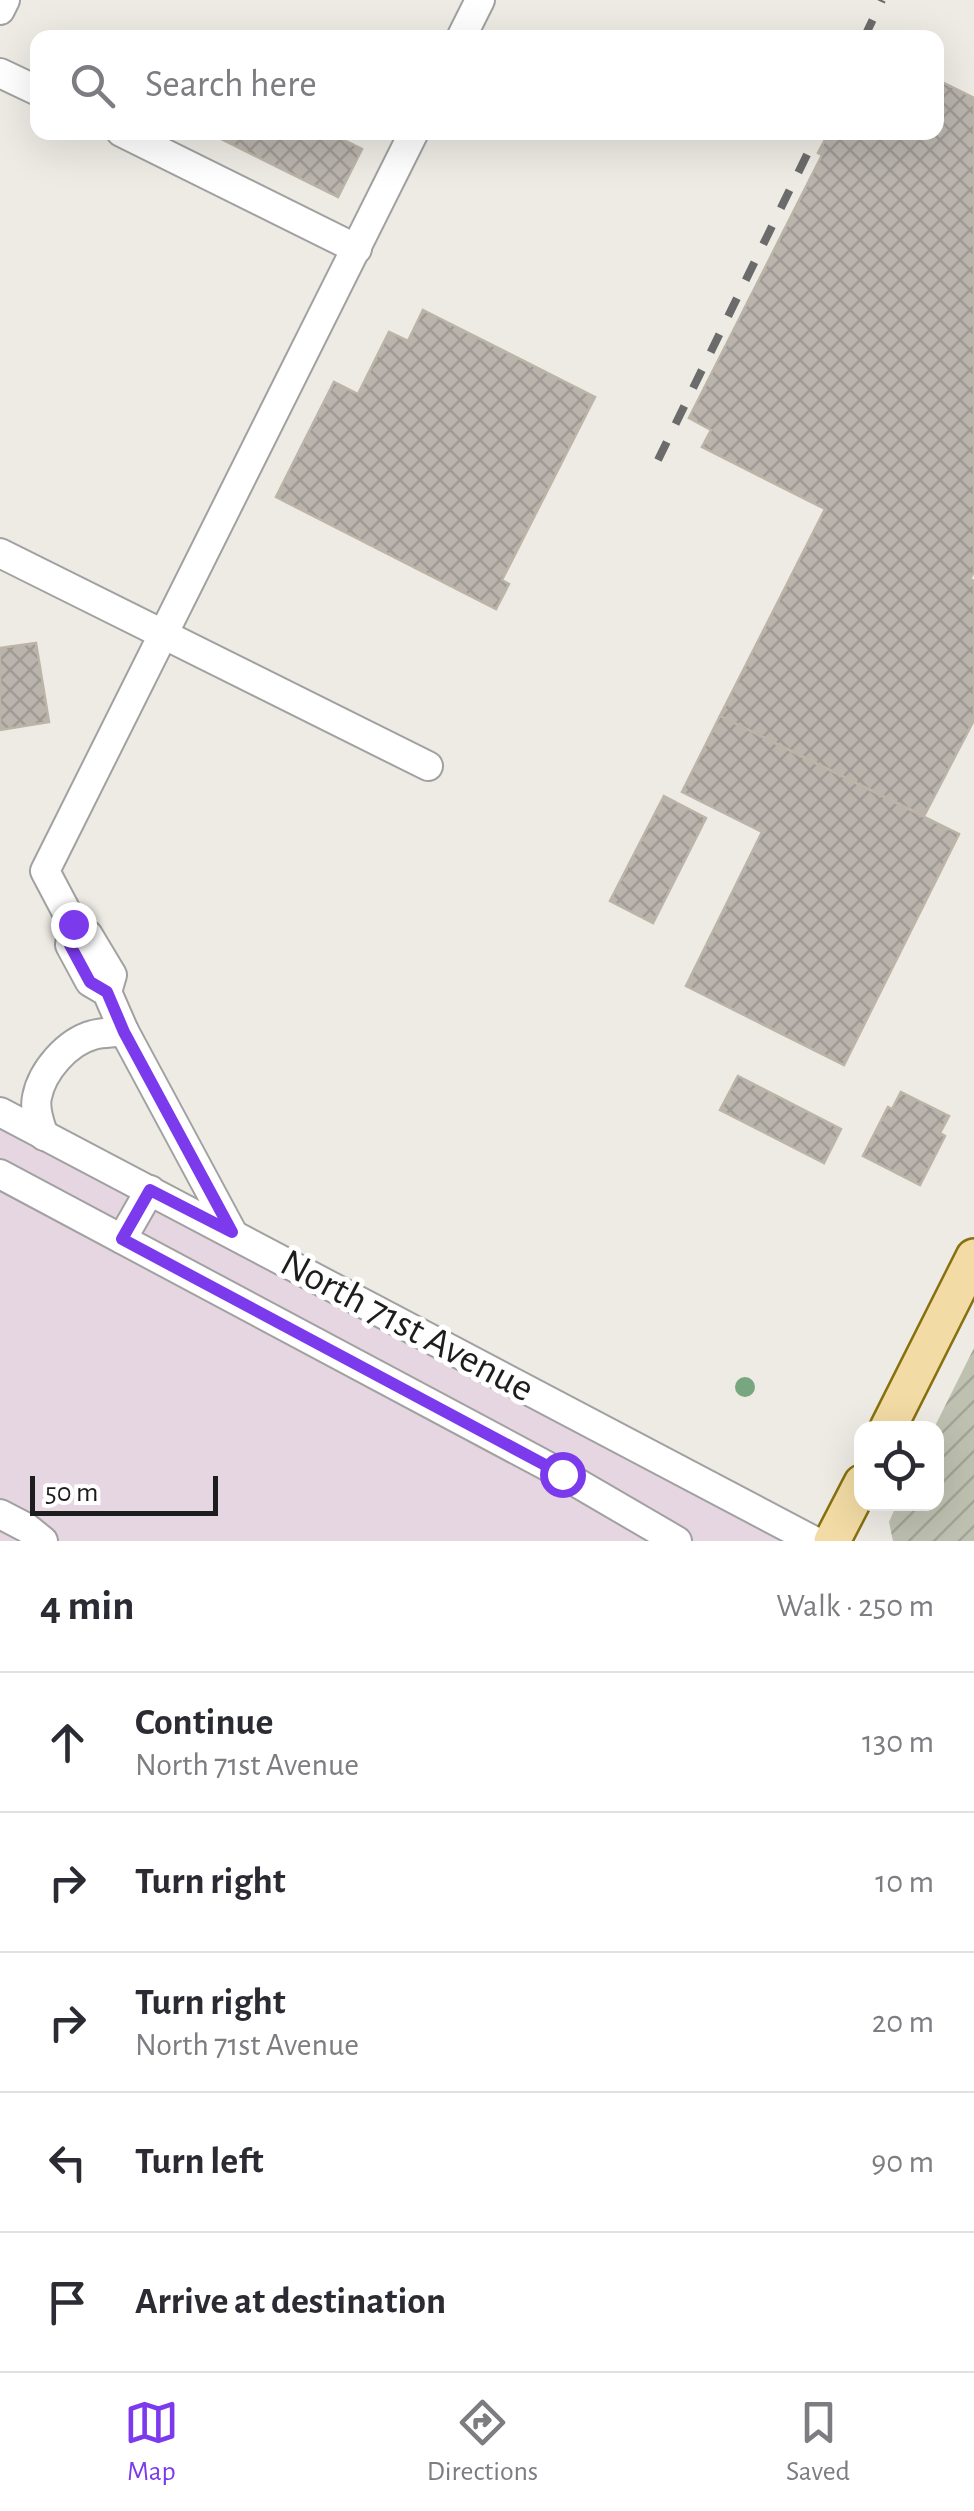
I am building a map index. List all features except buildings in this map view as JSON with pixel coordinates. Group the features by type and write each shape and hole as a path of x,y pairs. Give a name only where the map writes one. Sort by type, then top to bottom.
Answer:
{"main road":[{"path":"892,1421 974,1257"},
{"path":"832,1541 854,1498"}],"lane":[{"path":"0,10 5,0"},
{"path":"466,30 480,0"},
{"path":"0,73 30,88"},
{"path":"136,140 356,249"},
{"path":"232,1232 124,1032 107,992 112,975 88,935 73,924 45,871 410,140"},
{"path":"0,553 428,766"},
{"path":"44,1136 36,1097 60,1055 91,1035 124,1032"},
{"name":"North 71st Avenue","path":"0,1112 814,1541"},
{"name":"North 71st Avenue","path":"0,1174 562,1474 677,1541"},
{"path":"122,1239 150,1190"},
{"path":"0,1514 28,1528 43,1541"}],"shaded area":[{"path":"0,1112 786,1527 779,1541 0,1541"},
{"path":"974,1348 974,1541 893,1541 889,1522 894,1511 944,1511 944,1421 938,1421"}],"railway":[{"path":"868,30 882,0"},
{"path":"658,460 814,140"}],"route":[{"path":"73,924 70,945 90,982 107,992 124,1032 232,1232 150,1190 122,1239 562,1474"}]}
